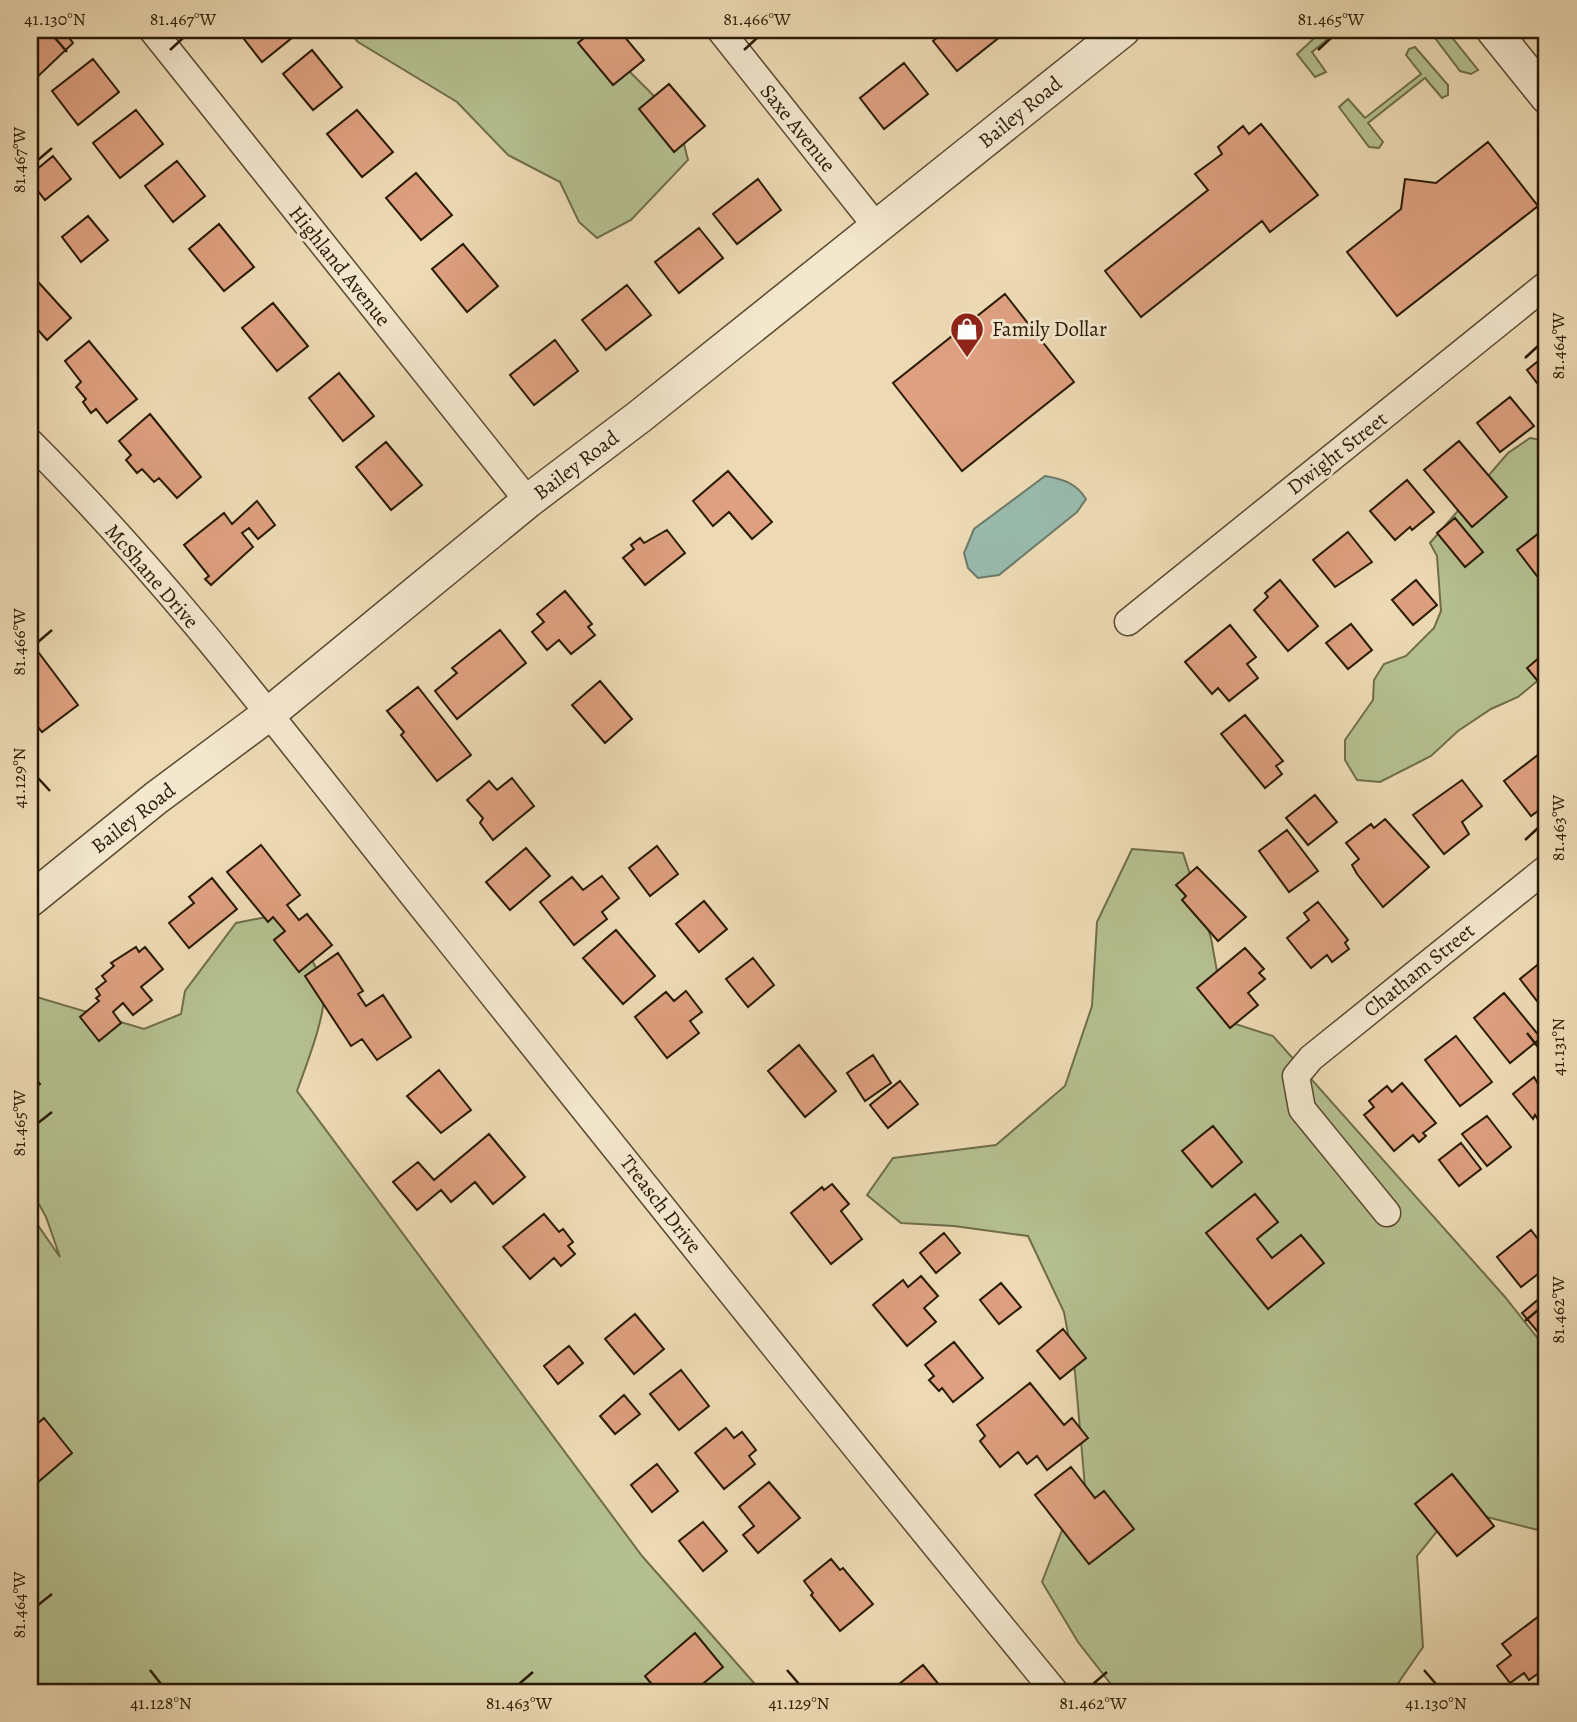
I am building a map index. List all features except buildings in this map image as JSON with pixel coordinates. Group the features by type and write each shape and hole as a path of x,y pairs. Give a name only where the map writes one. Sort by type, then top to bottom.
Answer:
{"street":[{"name":"Highland Avenue","path":"152,30 528,501"},
{"name":"Saxe Avenue","path":"720,30 876,226"},
{"name":"Bailey Road","path":"30,900 156,798 270,713 528,501 639,417 1123,30"},
{"path":"1493,30 1547,97"},
{"name":"Dwight Street","path":"1128,622 1547,285"},
{"name":"McShane Drive","path":"30,442 69,481 270,713"},
{"name":"Treasch Drive","path":"270,713 434,923 1055,1692"},
{"name":"Chatham Street","path":"1387,1213 1302,1109 1296,1076 1311,1058 1547,868"}],"green space":[{"path":"347,30 597,30 621,63 678,120 688,160 631,220 597,238 579,222 560,182 508,155 457,102 358,42"},
{"path":"1323,30 1339,30 1312,52 1326,72 1315,77 1297,54"},
{"path":"1429,30 1446,30 1478,70 1471,74 1460,71"},
{"path":"1415,47 1448,85 1448,95 1442,98 1425,78 1368,123 1383,142 1379,148 1369,147 1339,107 1348,99 1365,118 1421,74 1406,55 1409,49"},
{"path":"1530,438 1547,441 1547,673 1518,697 1491,709 1458,731 1431,756 1380,782 1357,780 1345,760 1345,740 1373,700 1374,680 1384,664 1406,656 1434,628 1441,611 1437,556 1430,543 1508,453"},
{"path":"1132,849 1183,853 1211,938 1226,1021 1273,1036 1505,1297 1547,1350 1547,1538 1542,1531 1455,1509 1417,1556 1423,1647 1392,1692 1117,1692 1078,1642 1042,1582 1063,1528 1085,1487 1075,1372 1064,1312 1028,1236 954,1226 901,1223 867,1195 893,1158 996,1145 1065,1086 1092,1006 1097,922"},
{"path":"276,915 304,948 316,967 323,987 320,1024 297,1091 642,1556 762,1692 30,1692 30,1214 60,1257 46,1217 30,1188 30,995 144,1029 181,1014 185,991 236,923"}],"shaded area":[{"path":"1045,476 1068,483 1078,489 1086,499 1077,512 999,575 978,578 968,568 964,553 974,529"}],"place":[{"name":"Family Dollar","path":"967,359"}]}
